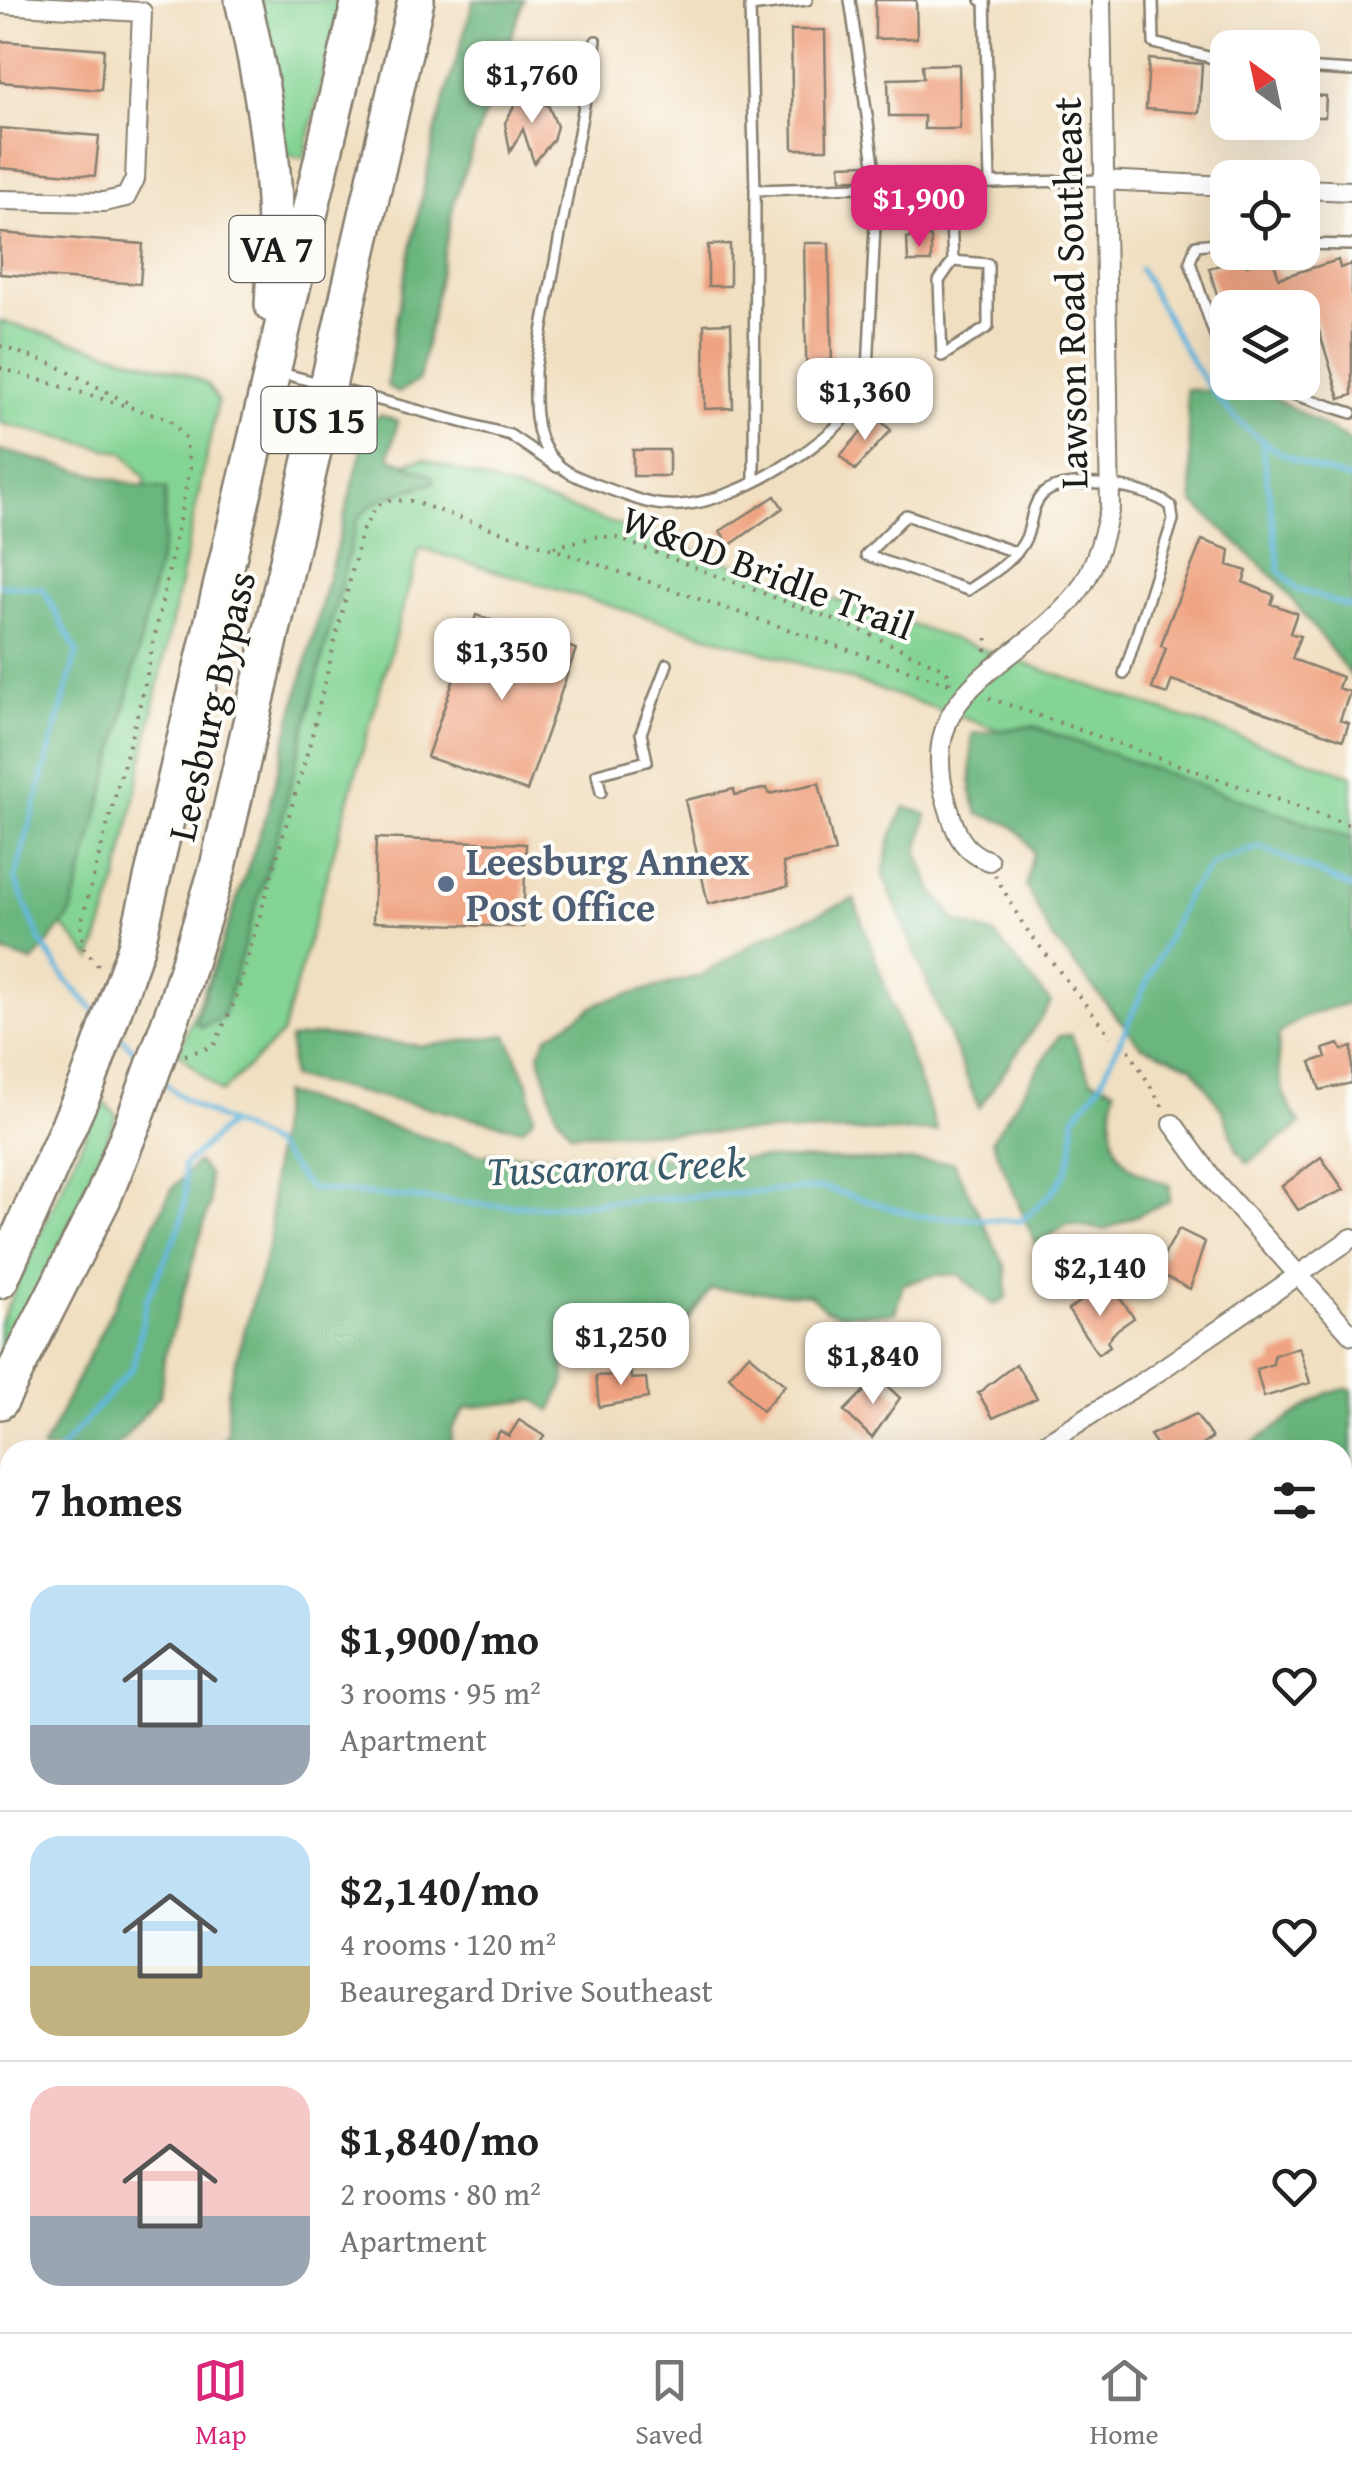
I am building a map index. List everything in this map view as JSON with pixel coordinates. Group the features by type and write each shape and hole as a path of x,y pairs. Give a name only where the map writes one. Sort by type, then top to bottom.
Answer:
{"highway":[{"name":"VA 7","path":"241,498 272,317 277,202 272,146 243,0"},
{"name":"Leesburg Bypass","path":"0,1280 88,1082 155,882 241,498 275,371 360,0"},
{"name":"Leesburg Bypass","path":"0,1401 103,1198 177,1002 218,866 416,0"},
{"path":"398,79 434,0"}],"street":[{"name":"Lawson Road Southeast","path":"990,861 960,843 942,786 940,755 948,721 965,689 1046,627 1083,584 1104,534 1112,485 1102,180 1101,0"},
{"path":"0,4 142,12 136,179 126,197 104,202 0,200"},
{"path":"1102,180 1210,185"},
{"path":"1320,190 1352,191"},
{"path":"1173,1124 1216,1183 1352,1335"},
{"path":"1050,1440 1352,1238"}],"lane":[{"path":"754,480 755,190 750,8 807,0"},
{"path":"275,371 510,435 563,472 647,504 682,505 787,464 851,417 867,392 877,184 850,0"},
{"path":"985,0 990,181"},
{"path":"1152,0 1154,44 1210,58"},
{"path":"563,472 544,445 535,408 534,370 596,41"},
{"path":"1320,69 1352,71"},
{"path":"755,190 1102,180"},
{"path":"949,182 953,261 939,282 942,356 988,327 988,264 953,261"},
{"path":"1210,244 1196,246 1190,262 1210,315"},
{"path":"1320,244 1352,245"},
{"path":"1310,400 1352,414"},
{"path":"1015,552 906,514 866,555 968,590 1004,566 1015,552 1025,539 1040,496 1052,488 1112,485 1156,494 1170,506 1172,520 1124,674"},
{"path":"602,792 598,774 648,762 640,734 667,664"}],"path":[{"path":"0,346 55,365 140,409"},
{"path":"0,368 169,420"},
{"path":"411,501 554,548"},
{"name":"W&OD Bridle Trail","path":"599,536 617,538 858,630 940,667 948,673 952,685 554,548 599,536"},
{"path":"980,694 1352,826"},
{"path":"990,861 1014,912 1111,1036"},
{"path":"1128,1050 1173,1124"}],"green space":[{"path":"257,0 341,0 304,158 281,154"},
{"path":"474,0 524,0 454,202 419,380 398,393 387,386 394,330 436,129"},
{"path":"0,321 184,373 207,384 218,401 118,879 92,959 40,900 147,500 145,478 124,453 0,423"},
{"path":"1186,389 1210,391 1210,400 1278,400 1352,442 1352,677 1278,581 1193,502"},
{"path":"380,415 398,421 389,457 431,475 435,482 383,499 357,520 280,827 222,1018 202,1027 195,1022 267,812 369,422"},
{"path":"0,450 166,489 164,537 116,749 71,914 33,962 0,951"},
{"path":"424,459 1352,775 1352,849 822,670 420,548 282,1034 221,1093 178,1052 262,850 352,502 393,465"},
{"path":"1032,726 1352,839 1352,1003 1305,1017 1279,1034 1281,1082 1301,1124 1248,1163 1237,1150 1223,1111 1192,1066 1140,1045 1051,936 1026,886 1033,852 1023,836 1004,822 978,814 971,791 972,734"},
{"path":"905,807 927,814 918,853 932,890 957,922 995,935 1051,1003 979,1108 883,875 891,837"},
{"path":"854,899 937,1131 571,1133 556,1113 539,1053 548,1036 601,1002 702,975 765,936"},
{"path":"321,1035 423,1046 507,1035 528,1083 534,1117 522,1129 291,1077 290,1039"},
{"path":"1071,1035 1091,1079 1115,1089 1112,1125 1118,1152 1137,1171 1170,1185 1169,1201 1105,1230 1068,1224 1036,1245 992,1140 1059,1036"},
{"path":"282,1093 480,1154 953,1162 1006,1268 1007,1297 994,1305 959,1275 936,1275 903,1284 895,1313 841,1314 826,1310 810,1295 711,1289 689,1320 663,1332 563,1349 565,1381 551,1411 535,1400 466,1408 452,1429 451,1440 222,1440 227,1435 228,1389 270,1240 272,1175"},
{"path":"101,1100 117,1115 58,1252 0,1368 0,1323"},
{"path":"197,1162 208,1174 210,1204 164,1359 160,1396 123,1440 47,1440 172,1189"},
{"path":"1352,1389 1352,1440 1257,1440 1329,1392"}],"building":[{"path":"875,0 916,0 917,38 875,39"},
{"path":"791,30 825,30 827,149 793,149"},
{"path":"0,41 104,49 101,90 0,82"},
{"path":"1149,59 1202,64 1199,113 1146,109"},
{"path":"959,64 960,129 924,129 924,116 889,116 888,79 923,78 922,65"},
{"path":"1320,96 1326,96 1325,117 1320,117"},
{"path":"526,99 548,105 557,126 553,140 534,163 523,129 510,152 505,123 516,103"},
{"path":"0,128 99,136 95,176 0,168"},
{"path":"865,164 866,179 841,179 840,165"},
{"path":"0,233 143,244 140,284 0,274"},
{"path":"931,237 931,262 908,262 907,238"},
{"path":"804,243 829,243 833,406 807,406"},
{"path":"730,244 730,286 708,286 708,245"},
{"path":"1338,260 1340,268 1352,264 1352,395 1340,399 1320,334 1320,290 1216,290 1209,268 1276,270 1279,278 1320,270 1320,265"},
{"path":"731,323 733,408 705,409 704,324"},
{"path":"875,416 891,430 855,470 840,456"},
{"path":"633,450 669,450 669,476 633,476"},
{"path":"775,496 783,508 730,545 720,531"},
{"path":"1202,540 1230,550 1228,565 1247,571 1243,582 1274,595 1271,604 1297,613 1290,633 1300,636 1292,659 1342,677 1338,688 1350,692 1340,720 1349,723 1343,740 1172,680 1167,694 1152,689 1166,648 1161,646 1169,622"},
{"path":"476,615 576,649 527,791 427,757"},
{"path":"819,783 835,852 783,863 788,886 708,904 685,800 734,789 735,795 767,788 769,794"},
{"path":"376,838 526,844 523,927 373,922"},
{"path":"1339,1044 1342,1050 1352,1047 1352,1083 1320,1090 1311,1062 1326,1057 1323,1049"},
{"path":"1321,1157 1344,1190 1298,1210 1282,1186"},
{"path":"1179,1229 1205,1242 1190,1289 1155,1271"},
{"path":"1093,1292 1102,1305 1117,1294 1134,1318 1118,1329 1107,1341 1110,1346 1098,1354 1068,1310"},
{"path":"1299,1347 1310,1383 1264,1397 1256,1369 1273,1364 1274,1355"},
{"path":"749,1354 785,1385 762,1411 729,1376"},
{"path":"1016,1364 1037,1398 993,1418 978,1393"},
{"path":"630,1366 631,1379 646,1378 648,1398 599,1407 596,1376 617,1375 616,1367"},
{"path":"878,1377 900,1398 872,1438 844,1411"},
{"path":"1196,1414 1212,1438 1153,1440 1150,1435"},
{"path":"519,1420 544,1436 542,1440 494,1440 500,1431 509,1436"}],"waterway":[{"path":"1140,269 1199,373 1245,427 1274,449 1309,466 1352,479"},
{"path":"1262,445 1280,571 1296,589 1352,608"},
{"name":"Tuscarora Creek","path":"0,585 43,589 77,652 15,879 41,942 67,981 99,1015"},
{"name":"Tuscarora Creek","path":"162,1080 200,1109 270,1144 312,1189 488,1205 545,1206 824,1188 918,1216 1021,1221 1046,1199 1062,1177 1072,1152 1074,1118 1100,1084 1188,893 1213,863 1260,847 1352,888"},
{"name":"Tuscarora Creek","path":"117,1033 141,1058"},
{"path":"69,1440 133,1367 147,1299 181,1224 186,1190 183,1166 227,1125"}],"place":[{"name":"Leesburg Annex Post Office","path":"446,884"}]}
